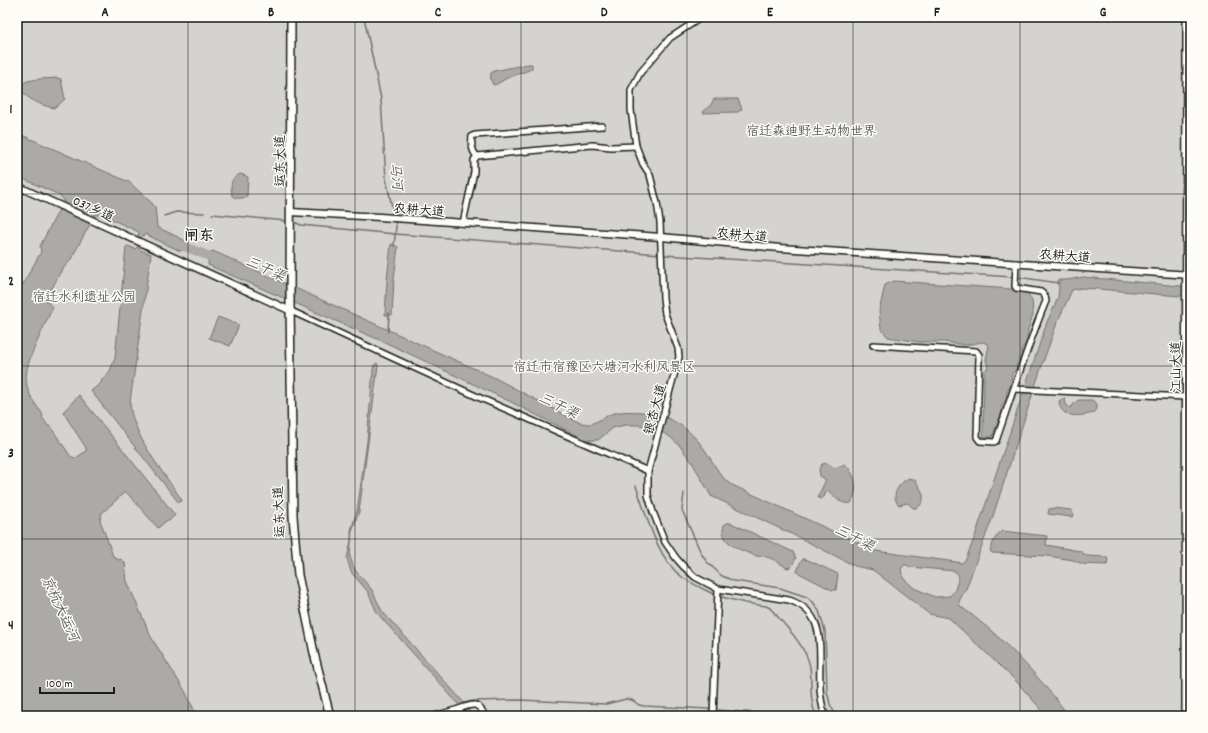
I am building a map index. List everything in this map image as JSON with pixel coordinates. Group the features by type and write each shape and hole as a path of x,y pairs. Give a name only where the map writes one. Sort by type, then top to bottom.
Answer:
{"main road":[{"name":"运东大道","path":"291,17 290,308 292,497 300,582 330,716"},
{"name":"江山大道","path":"1186,716 1189,634 1187,397 1187,17"},
{"name":"运东大道","path":"290,308 288,493 290,533 295,578 310,655 326,716"}],"street":[{"name":"银杏大道","path":"702,17 670,38 640,73 631,90 631,110 636,146 643,164 650,175 660,222 665,314 677,345 679,357 648,471 648,495 665,542 684,567 695,576 718,589 789,600 799,604 808,611 817,626 820,638 821,666 819,684 824,716"},
{"path":"477,156 474,154 471,140 472,136 475,135 602,126"},
{"path":"477,156 592,145 611,147 636,146"},
{"path":"462,223 474,172 474,160 477,156"},
{"name":"037乡道","path":"17,186 290,308"},
{"name":"农耕大道","path":"291,212 661,237 780,248 1188,275"},
{"path":"873,344 976,351 979,355 977,437 980,441 991,443 996,441 1016,389 1034,329 1046,300 1045,296 1041,292 1016,288 1016,263"},
{"path":"290,308 478,397 648,471"},
{"path":"1016,389 1187,397"},
{"path":"713,716 718,589"},
{"path":"434,716 471,705 479,706 485,716"},
{"path":"459,709 462,716"}],"green space":[{"name":"宿迁市宿豫区六塘河水利风景区","path":"17,17 1191,17 1191,635 1184,635 1183,716 17,716"}],"water":[{"path":"532,64 532,69 493,85 491,73 494,71"},
{"path":"37,79 61,79 65,99 55,108 33,101 24,94 20,85"},
{"path":"714,99 738,99 742,109 738,112 703,113"},
{"name":"京杭大运河","path":"17,133 129,182 155,206 157,227 184,240 188,247 180,251 145,234 141,238 138,236 139,232 102,215 95,215 70,261 61,271 47,298 47,302 53,307 28,363 26,380 30,395 42,413 42,417 71,457 76,458 86,451 86,448 63,412 79,395 175,515 158,528 125,492 102,513 100,520 113,556 119,560 121,559 125,563 127,581 151,637 185,691 197,716 17,716 17,288 23,284 41,252 40,246 64,200 59,195 17,176"},
{"path":"241,174 248,177 247,196 238,198 232,196 231,189 234,177"},
{"path":"391,244 398,247 394,278 392,315 385,315 387,280"},
{"path":"128,246 135,249 139,246 140,250 151,254 130,402 132,414 142,440 182,500 179,503 91,391 102,382 101,381 110,371 115,358 126,247"},
{"path":"202,250 208,253 213,251 493,377 580,423 589,424 616,412 646,412 668,419 679,424 697,440 719,472 730,484 876,551 962,563 966,559 975,536 1047,322 1058,298 1058,280 1083,277 1191,287 1191,297 1081,288 1072,290 1057,323 1042,365 992,519 966,589 959,601 960,606 990,630 1019,657 1069,716 1047,716 1016,681 949,618 929,614 873,570 855,566 711,496 692,462 679,445 669,436 654,428 638,425 625,425 613,428 598,440 586,440 511,402 393,346 208,265 205,257 200,254","holes":["904,565 910,567 955,571 959,576 955,590 950,596 935,597 914,588 903,578 901,569"]},
{"path":"894,281 1012,289 1017,292 1026,291 1032,300 1033,314 1028,330 1027,341 1022,349 1021,357 1017,363 1016,370 1012,374 1006,401 1002,404 1002,412 992,437 983,437 984,372 988,367 986,360 989,345 983,342 965,345 944,342 920,342 888,337 881,329 879,311 885,285"},
{"path":"218,317 239,325 230,346 209,338"},
{"path":"377,363 378,366 359,512 352,531 350,557 355,570 372,590 382,611 467,706 471,716 463,716 459,705 377,613 368,592 351,572 347,558 351,541 351,530 357,511 367,441 373,370 374,365"},
{"path":"1065,399 1066,404 1070,408 1078,400 1092,400 1097,404 1097,409 1094,413 1077,416 1067,414 1060,407 1059,401"},
{"path":"827,463 835,468 845,464 852,473 856,488 851,503 848,504 842,502 828,491 824,497 820,499 818,498 825,482 825,479 820,476 819,469 822,464"},
{"path":"909,478 915,480 923,494 923,502 917,508 913,508 908,503 899,505 895,498 895,494 899,486"},
{"path":"1054,508 1071,510 1074,516 1071,517 1048,514 1049,509"},
{"path":"731,523 793,552 796,558 791,567 787,568 770,558 757,556 733,546 728,542 723,532 724,525"},
{"path":"1002,531 1047,536 1046,545 1080,551 1087,556 1106,557 1108,559 1107,565 1082,564 1073,560 1048,556 992,553 990,551 994,540"},
{"path":"803,559 838,574 836,590 832,590 797,572"}],"waterway":[{"name":"马河","path":"364,17 381,99 386,179 394,216"},
{"path":"164,216 176,212 204,213"},
{"path":"212,214 287,221"},
{"name":"马河","path":"394,246 396,226 395,220"},
{"path":"294,222 301,225 395,234 660,254"},
{"name":"三干渠","path":"176,243 211,257"},
{"path":"664,255 1013,277"},
{"path":"1017,277 1059,283"},
{"name":"马河","path":"388,332 389,313"},
{"path":"636,486 653,535 659,548 673,569 682,577 715,595"},
{"path":"684,493 682,510 701,553 707,562 722,576 734,581 780,588 807,597 813,602 819,611 825,631 827,691 830,704 836,716"},
{"path":"722,597 770,608 794,636 808,659 810,667 812,704 816,716"},
{"path":"464,703 473,701 520,700 606,704 626,699 632,700 639,705 644,706 709,709"},
{"path":"718,710 797,716"}],"district":[{"name":"闸东","path":"199,235"}],"park label":[{"name":"宿迁森迪野生动物世界","path":"811,130"},
{"name":"宿迁水利遗址公园","path":"84,296"}]}
